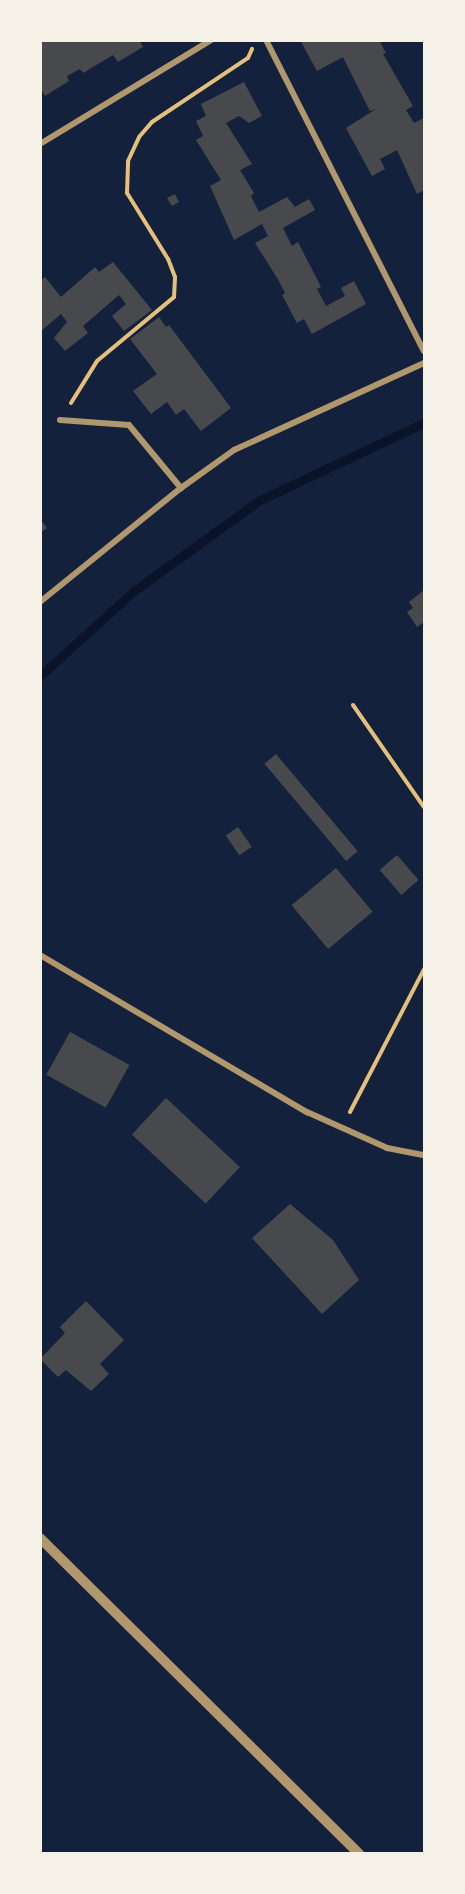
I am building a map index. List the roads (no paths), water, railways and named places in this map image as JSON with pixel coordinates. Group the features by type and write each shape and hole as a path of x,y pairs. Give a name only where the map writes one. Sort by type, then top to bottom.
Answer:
{"street":[{"path":"40,144 211,40"},
{"path":"266,40 424,351"},
{"path":"40,602 181,488 234,450 424,363"},
{"path":"60,420 129,425 181,488"},
{"path":"40,955 297,1106 387,1148 424,1155"},
{"path":"40,1538 359,1854"}],"waterway":[{"path":"40,676 135,590 260,500 424,423"}]}
